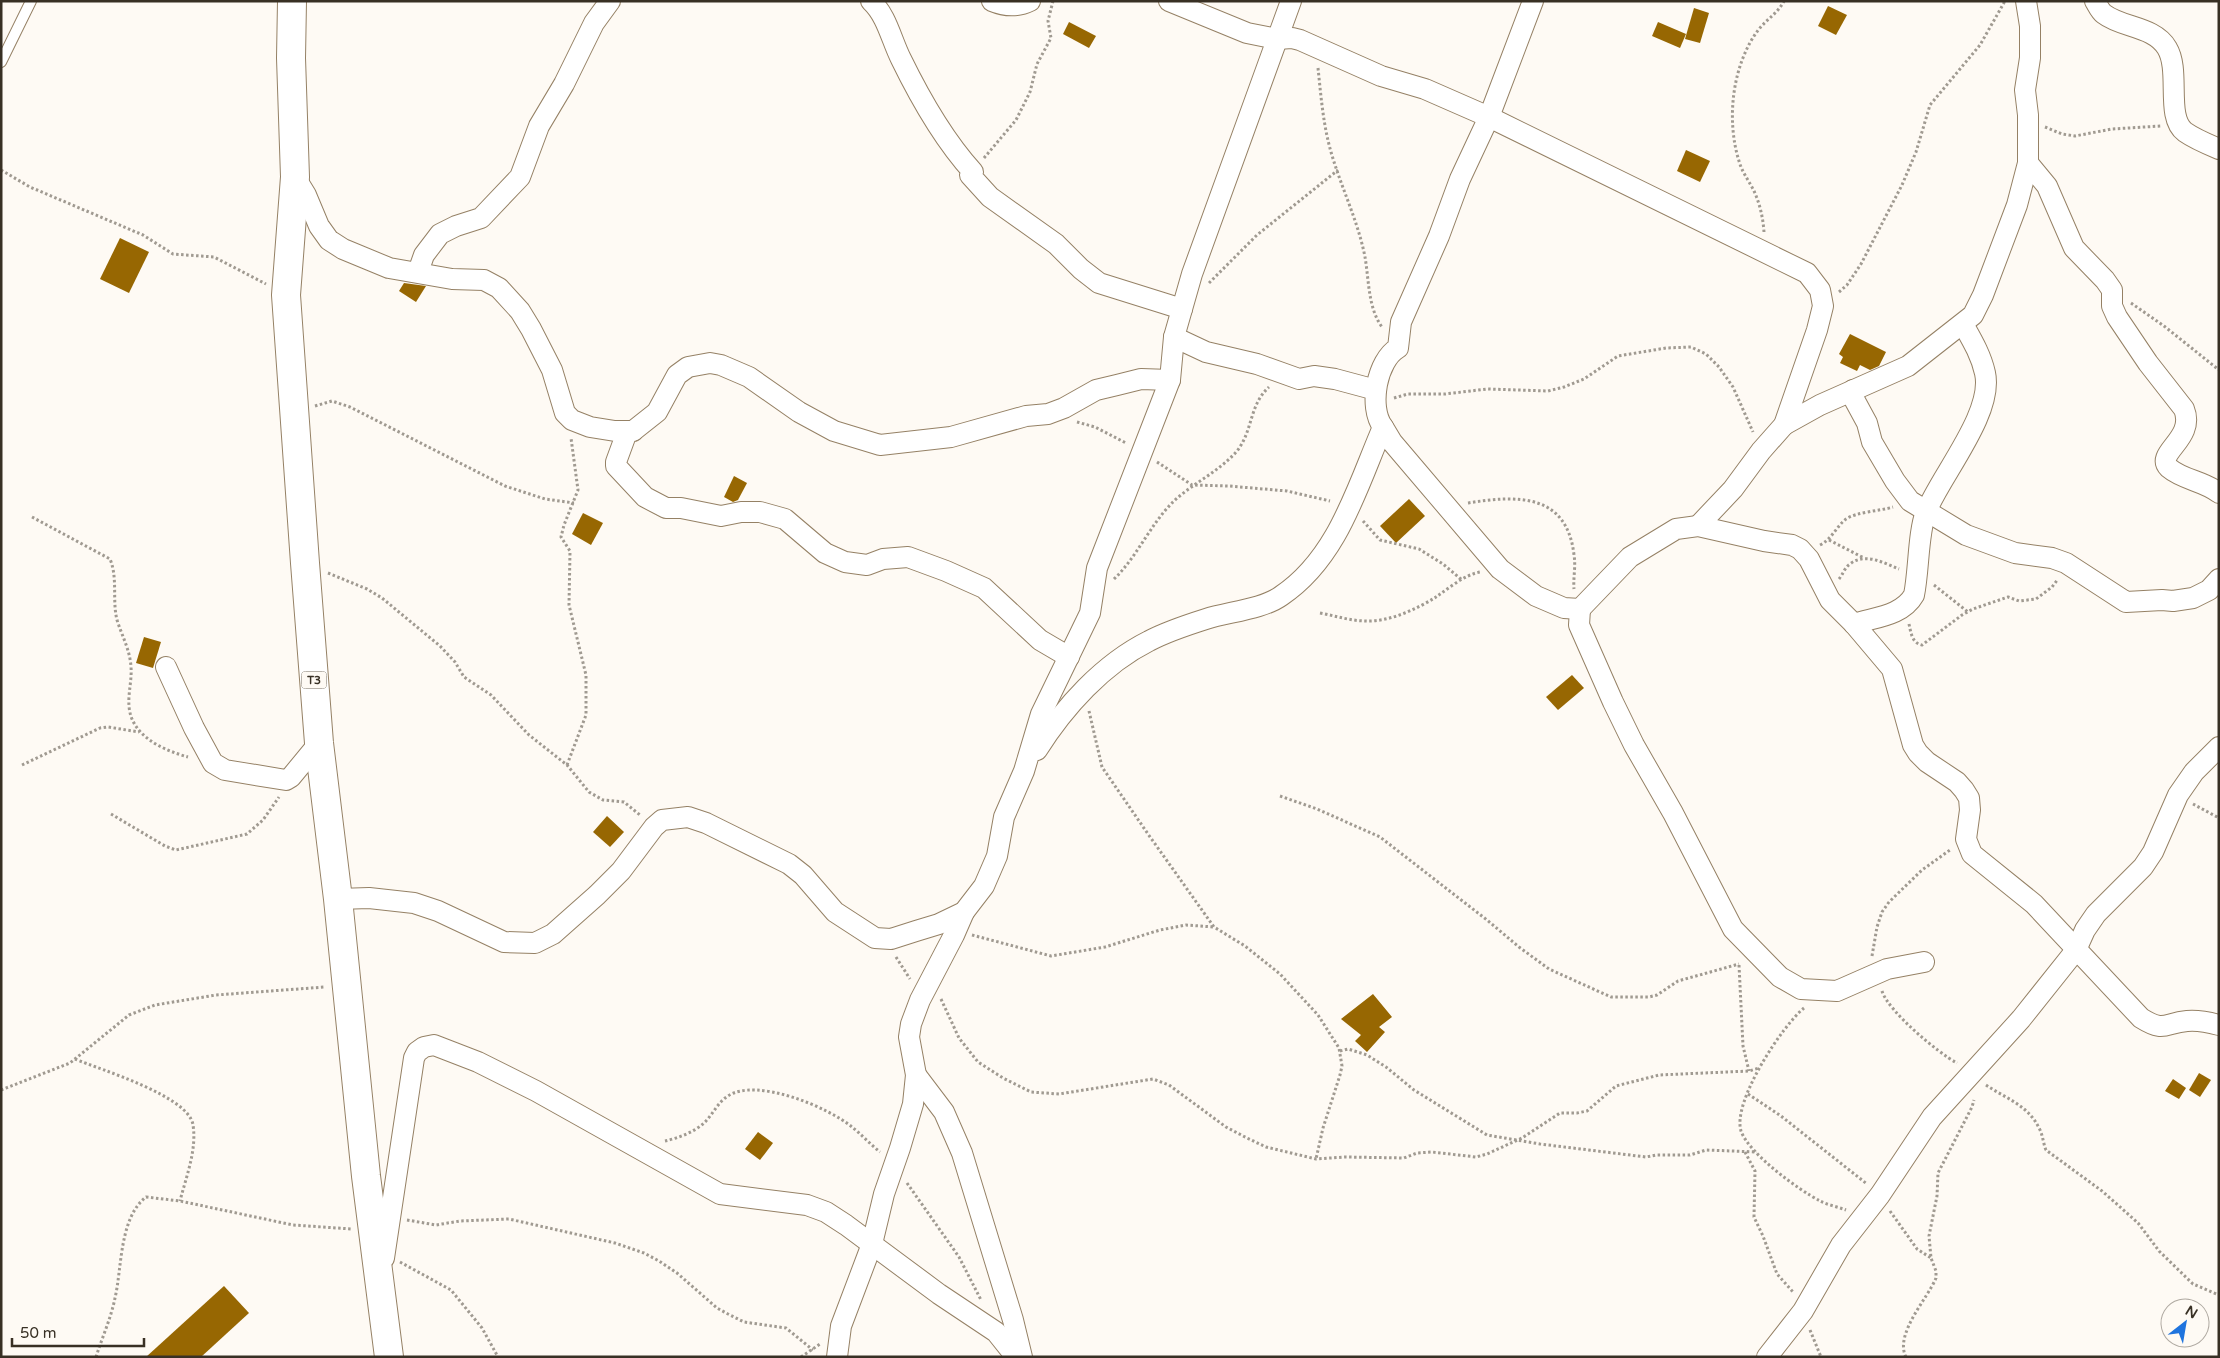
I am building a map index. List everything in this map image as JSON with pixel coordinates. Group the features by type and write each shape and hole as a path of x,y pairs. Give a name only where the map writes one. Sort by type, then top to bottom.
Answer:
{"highway":[{"name":"T3","path":"292,1 291,58 295,177 286,295 305,563 319,743 338,899 346,986 381,1221 380,1282 389,1357"}],"street":[{"path":"418,272 424,255 440,234 448,229 481,218 520,177 539,126 564,84 594,23 610,1"},
{"path":"870,1 878,8 885,20 909,75 954,151 973,172 970,175 990,197 1056,244 1081,269 1099,283 1184,305"},
{"path":"992,1 1006,5 1020,5 1030,1"},
{"path":"1169,1 1188,7 1233,28 1276,39 1292,38 1318,47 1381,76 1425,89 1489,117 1807,273 1820,290 1823,306 1817,330 1784,425"},
{"path":"837,1357 841,1326 872,1244 878,1214 913,1104 916,1075 909,1037 911,1024 920,1000 964,912 984,886 997,856 1004,817 1024,771 1041,714 1090,613 1097,568 1170,380 1174,337 1192,274 1291,1"},
{"path":"1534,1 1489,117 1460,179 1439,236 1401,322 1398,348 1389,353 1376,390 1380,424 1392,442 1500,568 1536,596 1556,606 1577,609"},
{"path":"1698,526 1733,489 1761,451 1784,425 1820,404 1908,366 1972,315 1982,295 2023,188 2028,163 2028,115 2025,90 2030,58 2030,26 2026,1"},
{"path":"2096,1 2100,10 2107,16 2143,30 2160,40 2168,48 2175,78 2175,115 2180,127 2185,132 2219,149"},
{"path":"2028,163 2047,186 2074,248 2105,280 2112,290 2112,306 2117,317 2148,363 2173,393 2186,416 2184,432 2166,455 2165,462 2175,472 2202,483 2219,493"},
{"path":"295,177 306,195 319,226 334,244 389,268 452,279 484,280 492,283 507,294 520,311 552,370 559,396 568,417 590,427 615,431 633,431"},
{"path":"1854,624 1896,612 1910,602 1914,595 1918,578 1923,524 1918,507 1978,416 1984,392 1985,374 1976,347 1963,324"},
{"path":"1174,337 1206,352 1257,364 1299,379 1314,376 1376,390"},
{"path":"1069,657 1040,640 984,588 926,563 908,557 896,556 867,565 855,565 835,559 785,520 773,515 754,512 721,516 681,508 666,508 654,503 644,497 616,466 626,432 633,431 657,412 676,375 688,367 710,363 720,364 749,377 799,412 834,431 880,445 951,437 1026,416 1048,414 1064,408 1096,390 1141,379 1170,380"},
{"path":"1853,390 1854,399 1867,423 1877,451 1895,481 1918,507 1966,535 2015,553 2052,558 2068,565 2126,602 2173,601 2193,598 2209,590 2219,579"},
{"path":"1024,771 1049,731 1084,692 1117,660 1150,640 1224,613 1263,605 1282,595 1322,559 1344,518 1380,424"},
{"path":"1577,609 1630,557 1676,529 1698,526 1752,539 1792,545 1800,549 1814,567 1830,600 1854,624 1892,669 1913,745 1918,753 1964,790 1970,810 1966,839 1972,854 2034,904 2141,1018 2160,1027 2184,1021 2200,1021 2219,1025"},
{"path":"1577,609 1579,625 1618,711 1733,929 1780,977 1801,988 1837,991 1887,969 1924,962"},
{"path":"166,667 194,728 213,763 225,770 286,780 291,777 319,743"},
{"path":"1767,1357 1803,1312 1842,1245 1880,1195 1932,1117 1996,1049 2076,950 2085,930 2096,914 2143,867 2153,852 2178,795 2194,772 2219,747"},
{"path":"338,899 368,898 414,903 438,911 504,942 535,943 553,934 597,895 621,870 654,827 662,820 688,816 789,864 802,875 835,912 875,938 891,938 939,924 964,912"},
{"path":"380,1282 384,1253 381,1221 414,1058 417,1052 424,1047 434,1045 478,1062 536,1091 720,1194 807,1205 826,1212 939,1294 996,1332 1016,1357"},
{"path":"916,1075 944,1112 962,1153 994,1256 1022,1357"}],"lane":[{"path":"1,62 31,1"}],"path":[{"path":"973,172 1021,112 1030,92 1037,64 1051,38 1048,14 1052,1"},
{"path":"1764,251 1763,218 1755,192 1738,159 1733,126 1733,110 1738,71 1744,54 1759,28 1780,8 1784,1"},
{"path":"1823,306 1848,285 1879,230 1916,152 1930,105 1980,45 2005,1"},
{"path":"1318,47 1317,59 1324,121 1331,152 1365,257 1370,296 1375,311 1379,322 1398,348"},
{"path":"2028,115 2037,123 2062,134 2075,136 2140,127 2180,127"},
{"path":"1,170 30,187 143,235 173,254 214,257 286,295"},
{"path":"1184,305 1206,286 1257,235 1338,170"},
{"path":"2112,290 2164,326 2219,370"},
{"path":"1380,424 1380,409 1389,401 1408,394 1446,394 1487,389 1548,391 1584,379 1618,356 1666,348 1691,347 1706,354 1719,367 1733,387 1761,451"},
{"path":"1111,582 1141,546 1170,504 1236,451 1245,437 1257,400 1263,392 1279,382 1299,379"},
{"path":"296,429 308,409 324,402 332,401 350,407 505,486 546,499 574,503"},
{"path":"1048,414 1096,427 1142,451 1192,485 1288,491 1330,501"},
{"path":"567,765 586,716 585,666 568,606 570,550 562,537 564,525 578,490 568,417"},
{"path":"1451,509 1460,504 1511,499 1545,504 1554,510 1570,533 1575,556 1577,609"},
{"path":"1800,549 1822,544 1830,540 1844,520 1851,516 1918,507"},
{"path":"1358,516 1380,540 1410,546 1425,552 1462,580"},
{"path":"32,517 110,559 114,577 117,620 130,656 132,673 129,705 131,717 140,732 150,740 178,754 213,763"},
{"path":"1830,540 1864,558 1885,563 1935,585 1968,612"},
{"path":"1825,591 1836,582 1850,564 1864,558"},
{"path":"305,563 367,589 382,598 440,646 464,677 491,695 529,735 567,765 579,782 595,797 609,802 624,802 654,827"},
{"path":"1910,602 1906,612 1911,634 1913,639 1921,646 1968,612 2008,597 2019,600 2036,599 2052,587 2068,565"},
{"path":"1320,613 1368,622 1383,620 1424,604 1474,573 1500,568"},
{"path":"1084,692 1102,767 1214,927 1244,946 1292,986 1318,1015 1340,1051 1340,1075 1323,1128 1316,1159"},
{"path":"22,766 100,728 108,727 140,732"},
{"path":"111,814 165,846 176,850 247,834 263,820 291,777"},
{"path":"2178,795 2219,818"},
{"path":"1280,796 1317,809 1380,837 1549,969 1611,997 1649,997 1664,991 1678,981 1739,964"},
{"path":"1868,977 1877,927 1882,912 1889,902 1922,870 1966,839"},
{"path":"954,935 963,933 1030,952 1056,956 1105,947 1160,930 1186,925 1214,927"},
{"path":"1733,929 1739,964 1743,1046 1749,1071"},
{"path":"891,938 892,951 906,970 920,1000"},
{"path":"1887,969 1880,983 1882,994 1890,1005 1924,1040 2024,1109 2033,1117 2040,1130 2046,1150 2102,1191 2138,1223 2159,1251 2193,1284 2219,1296"},
{"path":"932,978 959,1038 978,1062 1003,1078 1031,1092 1059,1094 1154,1079 1169,1085 1226,1127 1247,1138 1266,1147 1316,1159 1345,1157 1404,1158 1432,1152 1476,1157 1519,1139 1560,1112 1578,1113 1587,1111 1616,1086 1659,1075 1749,1071 1759,1068"},
{"path":"1,1090 50,1072 75,1059 129,1014 154,1004 216,995 346,986"},
{"path":"1824,991 1795,1015 1759,1068 1748,1094 1741,1117 1740,1129 1745,1139 1757,1152 1790,1183 1822,1202 1863,1216"},
{"path":"1340,1051 1348,1049 1367,1055 1386,1067 1414,1090 1481,1131 1504,1138 1641,1157 1690,1155 1706,1150 1757,1152"},
{"path":"75,1059 164,1095 184,1108 190,1116 193,1125 192,1155 180,1201"},
{"path":"1906,1357 1905,1339 1909,1326 1936,1278 1936,1271 1930,1258 1929,1236 1937,1196 1938,1173 1972,1107 1975,1096 1974,1074"},
{"path":"644,1152 657,1143 690,1132 704,1123 726,1096 736,1091 753,1089 783,1094 830,1112 851,1126 893,1165 920,1199 959,1257 996,1332"},
{"path":"1748,1094 1782,1116 1880,1195 1906,1237 1917,1249 1930,1258"},
{"path":"1745,1152 1755,1171 1754,1217 1764,1236 1777,1274 1794,1294 1821,1357"},
{"path":"96,1357 115,1299 122,1250 136,1208 146,1197 180,1201 302,1226 351,1229 381,1221 436,1225 460,1221 509,1219 615,1244 644,1253 678,1273 712,1304 728,1314 744,1322 786,1328 813,1350"},
{"path":"384,1253 451,1290 482,1328 498,1357"}],"building":[{"path":"1828,6 1847,15 1836,35 1818,26"},
{"path":"1694,8 1709,13 1700,43 1685,39"},
{"path":"1069,22 1096,36 1089,48 1063,34"},
{"path":"1658,22 1686,34 1680,48 1652,36"},
{"path":"1686,150 1710,161 1700,182 1677,171"},
{"path":"120,238 149,252 129,293 100,279"},
{"path":"404,283 426,286 416,302 399,291"},
{"path":"1850,334 1886,352 1879,366 1870,370 1860,365 1857,371 1840,363 1843,357 1839,354"},
{"path":"734,476 747,483 738,500 733,502 724,497"},
{"path":"1409,499 1425,516 1396,543 1380,526"},
{"path":"583,513 603,523 591,545 572,534"},
{"path":"144,637 161,642 153,668 136,663"},
{"path":"1572,675 1584,688 1558,710 1546,697"},
{"path":"607,816 624,832 610,847 593,832"},
{"path":"1373,994 1392,1017 1379,1027 1385,1032 1367,1052 1355,1041 1361,1035 1341,1019"},
{"path":"2199,1073 2211,1080 2200,1097 2189,1090"},
{"path":"2173,1079 2186,1088 2179,1099 2165,1091"},
{"path":"758,1132 773,1143 760,1160 745,1149"},
{"path":"224,1286 249,1313 201,1357 146,1357"}]}
